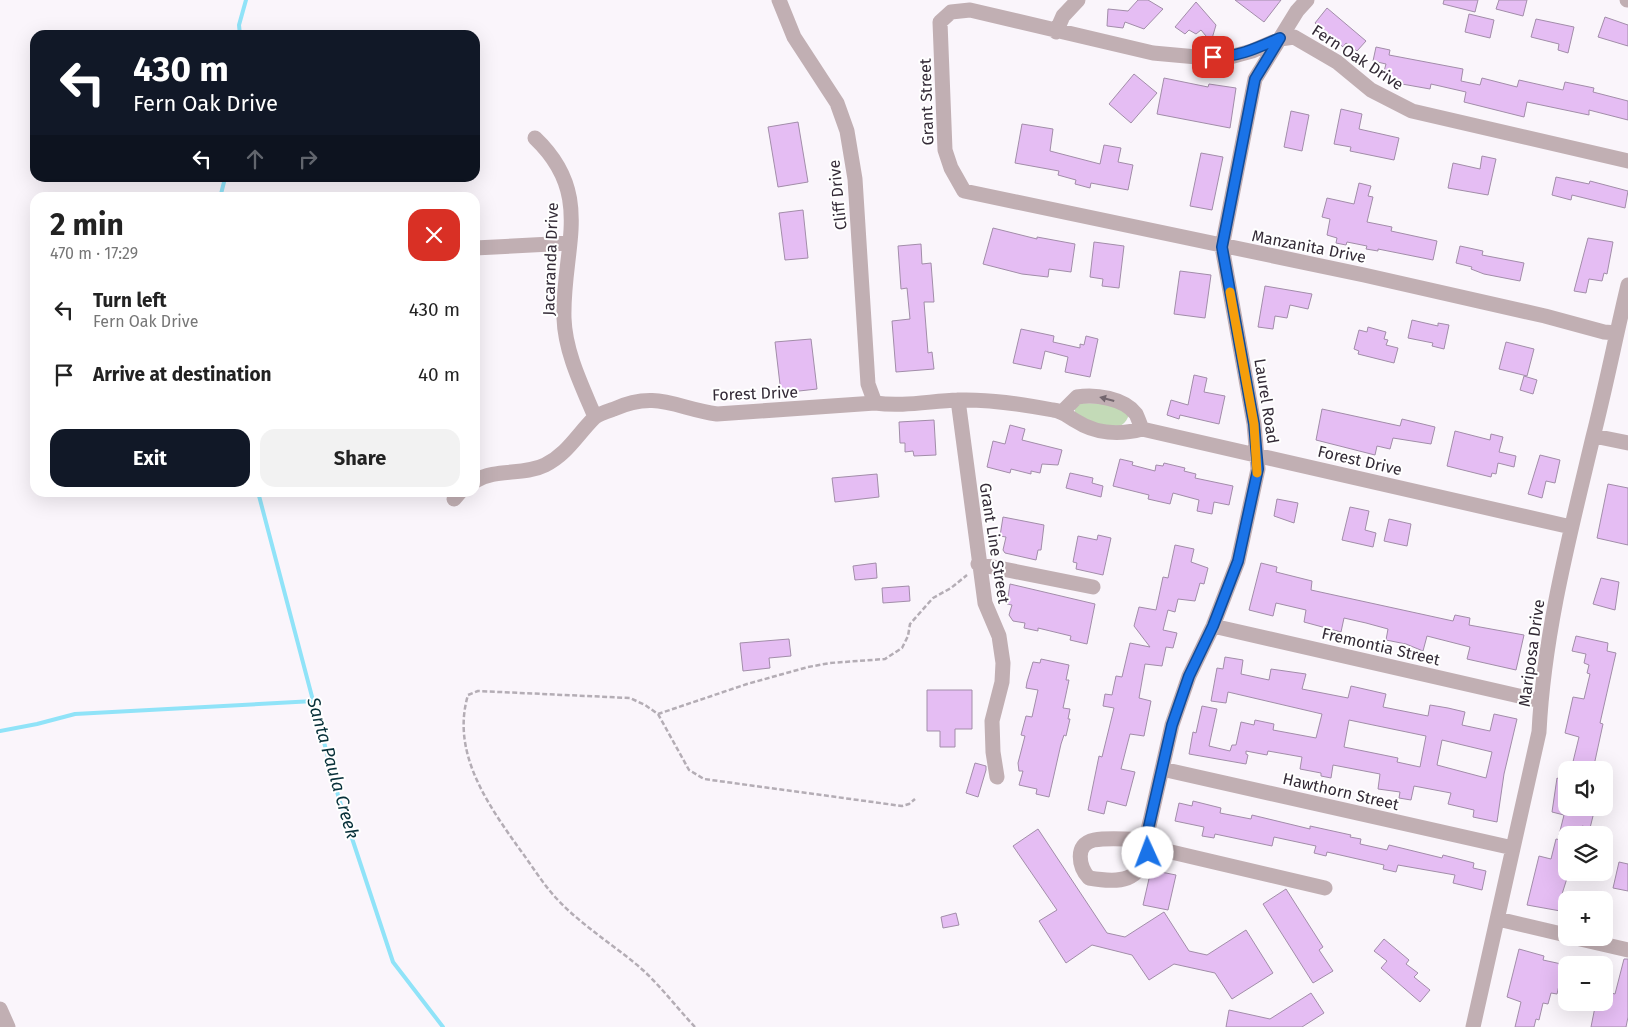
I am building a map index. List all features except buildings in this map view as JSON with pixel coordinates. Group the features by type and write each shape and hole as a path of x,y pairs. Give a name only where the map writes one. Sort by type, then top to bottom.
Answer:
{"street":[{"name":"Cliff Drive","path":"779,0 794,37 837,104 847,131 855,179 868,384 875,402"},
{"path":"1078,0 1063,16 1056,32 1154,53 1197,57 1230,57 1252,51 1280,38"},
{"name":"Laurel Road","path":"1307,0 1297,11 1255,79 1222,247 1243,360 1258,469 1238,561 1213,626 1179,701 1162,769 1148,843 1325,888"},
{"name":"Grant Street","path":"964,191 951,168 945,150 940,22 951,12 970,10 1056,32"},
{"name":"Fern Oak Drive","path":"1280,38 1294,37 1309,43 1337,62 1371,90 1412,111 1628,161"},
{"name":"Jacaranda Drive","path":"535,138 551,153 567,182 571,199 570,243 564,320 578,375 595,417"},
{"name":"Manzanita Drive","path":"964,191 1222,247 1364,275 1545,316 1604,332 1617,333"},
{"path":"480,248 570,243"},
{"name":"Mariposa Drive","path":"1473,1027 1539,732 1551,624 1571,527 1594,436 1628,285"},
{"path":"1063,411 1077,397 1100,397 1128,406 1136,414 1142,428"},
{"name":"Forest Drive","path":"595,417 642,400 656,399 694,410 717,414 875,402 893,406 958,400 995,401 1063,411 1076,421 1101,431 1127,433 1142,428 1571,527"},
{"name":"Grant Line Street","path":"958,400 978,564 985,603 999,636 1003,664 1002,682 992,721 993,752 997,776"},
{"path":"480,479 495,474 526,472 544,466 565,453 595,417"},
{"path":"1594,436 1628,443"},
{"path":"978,564 1093,587"},
{"name":"Fremontia Street","path":"1213,626 1541,701"},
{"name":"Hawthorn Street","path":"1162,769 1513,848"},
{"path":"1498,919 1558,933"},
{"path":"1611,946 1628,950"},
{"path":"0,1009 8,1027"}],"path":[{"path":"658,714 747,684 808,668 830,663 885,659 902,648 908,636 910,624 933,598 951,588 978,564"},
{"path":"695,1027 645,973 584,925 556,898 497,817 479,786 470,765 463,730 464,708 468,695 478,691 630,698 645,704 658,714 689,770 704,779 902,806 909,804 915,799"}],"green space":[{"path":"1081,403 1111,404 1129,414 1125,422 1120,426 1105,426 1075,414 1075,408"}],"waterway":[{"name":"Santa Paula Creek","path":"240,30 239,25 246,0"},
{"name":"Santa Paula Creek","path":"222,192 224,182"},
{"name":"Santa Paula Creek","path":"259,497 339,799 393,962 443,1027"},
{"path":"0,731 75,714 314,701"}],"slow traffic":[{"path":"1230,292 1254,424 1257,473"}],"route":[{"path":"1148,853 1150,847 1146,839 1172,725 1189,676 1213,626 1238,561 1258,469 1254,424 1222,247 1255,79 1280,38 1252,51 1230,57 1213,57"}]}
